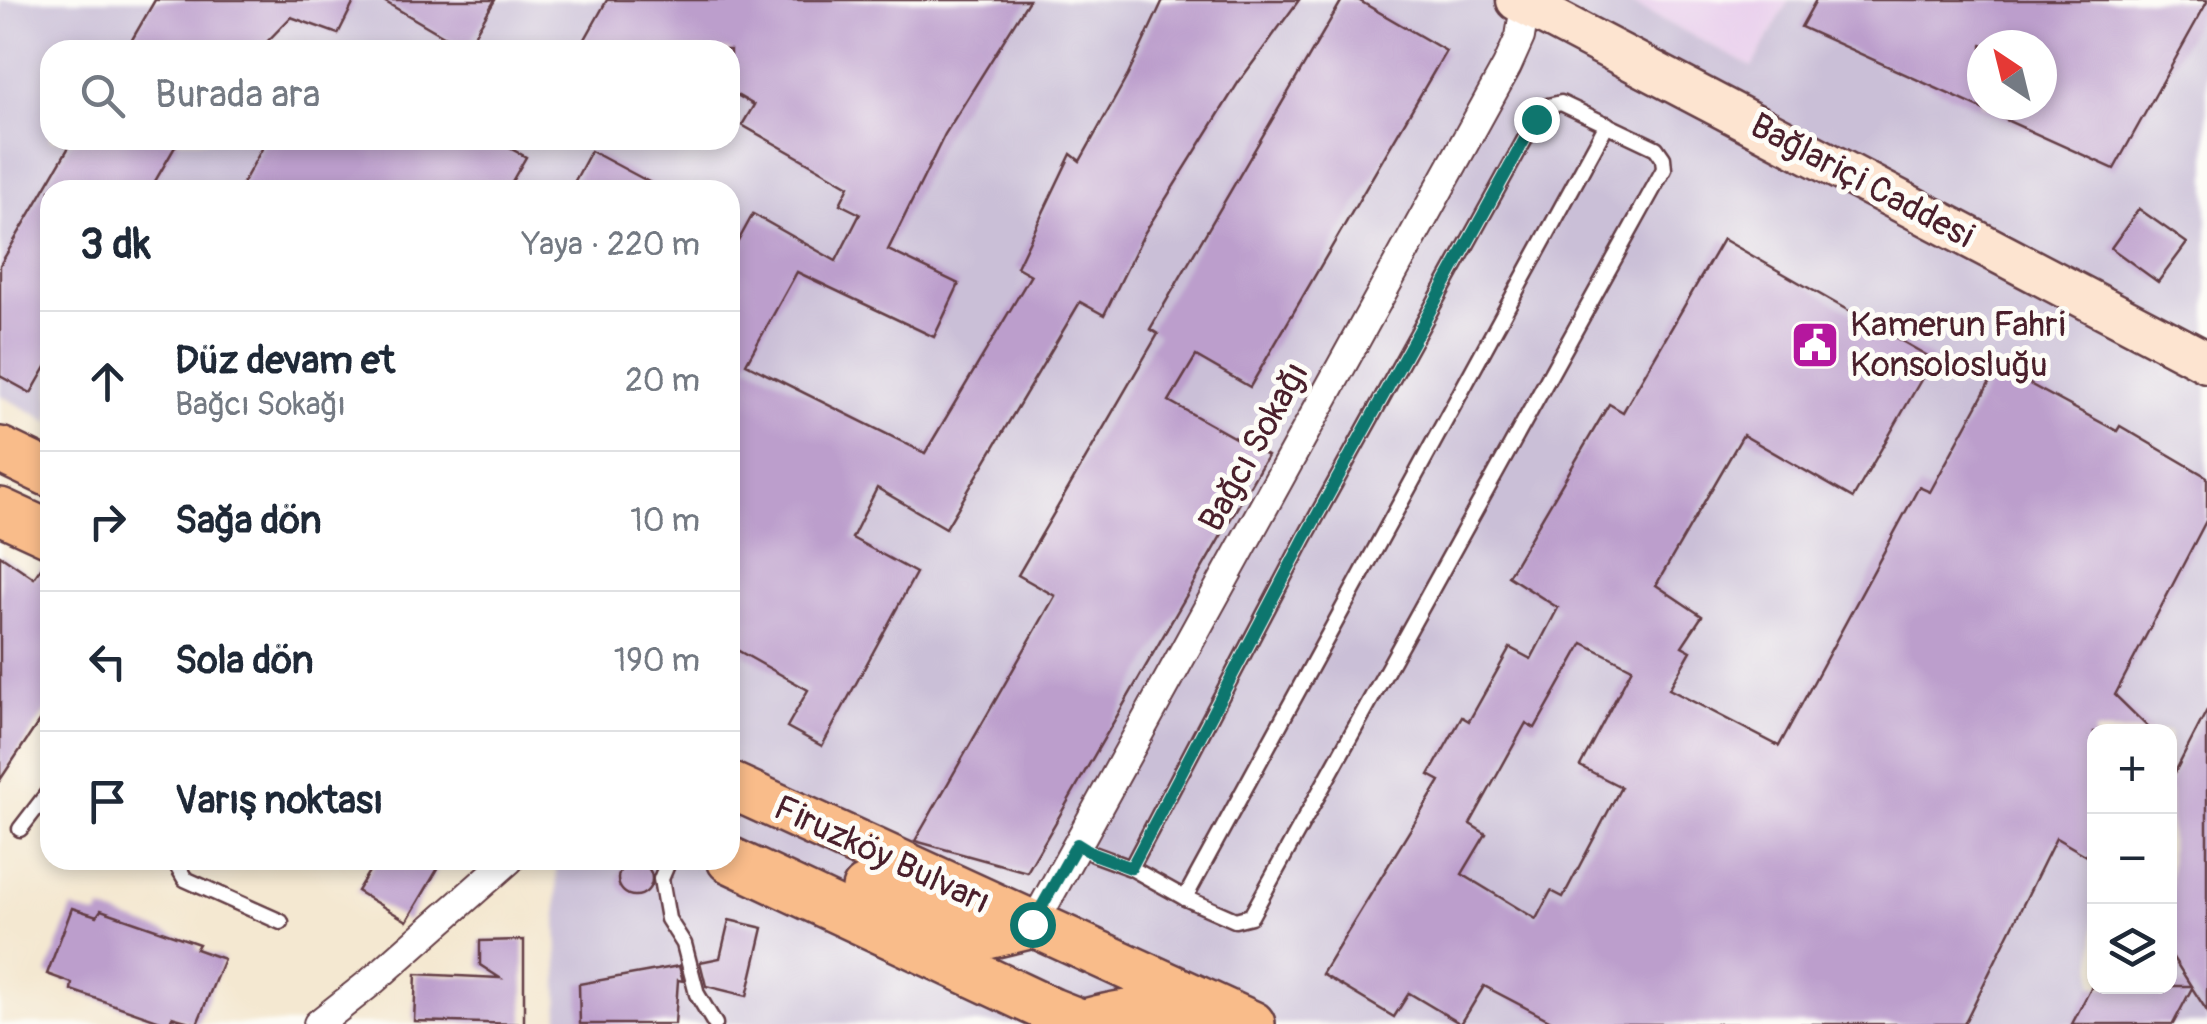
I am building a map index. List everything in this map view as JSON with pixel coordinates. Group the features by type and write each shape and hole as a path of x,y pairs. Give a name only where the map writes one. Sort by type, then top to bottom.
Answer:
{"main road":[{"name":"Bağlariçi Caddesi","path":"1523,2 2199,353"},
{"path":"0,450 40,469"},
{"path":"0,511 40,529"},
{"name":"Firuzköy Bulvarı","path":"740,791 1252,1024"},
{"path":"740,862 811,868 964,934 988,936 1032,924"},
{"name":"Firuzköy Bulvarı","path":"740,864 1083,1024"},
{"path":"1083,1024 1144,1010 1190,1024"}],"street":[{"name":"Bağcı Sokağı","path":"1032,924 1507,66 1520,37 1523,2"},
{"path":"318,1024 498,870"}],"lane":[{"path":"1077,844 1235,920 1251,916 1664,169 1664,158 1656,148 1561,104 1548,106 1536,119 1304,539 1131,868"},
{"path":"1185,898 1607,124"},
{"path":"20,829 40,803"},
{"path":"180,870 185,879 281,922"},
{"path":"665,870 661,878 668,920 684,944 697,994 716,1024"}],"shaded area":[{"path":"0,0 1625,0 1752,67 1789,0 2207,0 2207,1024 559,1024 556,870 740,870 740,180 40,180 40,417 0,395"},
{"path":"1625,0 1789,0 1752,67"}],"building":[{"path":"155,0 355,0 338,34 291,17 269,40 132,40"},
{"path":"382,0 495,0 471,40 451,40"},
{"path":"607,0 1029,0 945,134 888,250 959,284 934,337 797,272 746,364 925,453 1031,275 1017,267 1071,154 1080,161 1128,75 1163,0 1299,0 1238,83 1145,232 1104,315 1080,302 946,528 877,488 852,538 916,573 822,746 787,727 808,690 740,652 740,238 753,214 836,261 860,214 840,204 849,186 742,125 754,105 740,97 740,40 585,40"},
{"path":"1342,0 1358,0 1446,51 1250,387 1196,356 1169,401 1267,456 1027,872 915,841 1055,596 1018,575 1158,334 1150,329"},
{"path":"1816,0 2207,0 2114,169 2006,120 2057,120 2057,30 1967,30 1967,102 1801,27"},
{"path":"67,150 173,150 156,180 50,180"},
{"path":"261,150 513,150 526,157 513,180 245,180"},
{"path":"591,151 645,180 575,180"},
{"path":"40,197 40,377 31,393 0,376 0,265"},
{"path":"2139,209 2187,243 2158,282 2111,248"},
{"path":"1723,239 1933,359 1853,498 1743,435 1656,585 1702,616 1682,646 1691,651 1669,689 1779,746 1919,487 1930,492 1998,367 2117,431 2120,426 2207,477 2207,519 2115,695 2145,724 2087,724 2087,856 2056,838 1964,1024 1557,1024 1484,986 1461,1024 1409,993 1394,1017 1322,974 1440,781 1429,775 1462,717 1469,721 1510,648 1531,659 1558,608 1508,576 1609,404 1623,412","holes":["1583,643 1632,668 1580,766 1621,787 1563,897 1551,891 1536,919 1462,874 1486,834 1470,824 1526,723 1535,728"]},
{"path":"0,555 34,578 40,569 40,720 0,780"},
{"path":"2207,710 2207,1011 2192,988 2173,1024 2072,1024 2088,994 2177,994 2177,986 2191,986 2177,964 2177,768"},
{"path":"370,870 437,870 407,921 357,891"},
{"path":"621,870 651,873 651,885 641,895 629,895 619,885"},
{"path":"72,908 97,916 101,910 199,944 196,949 224,959 197,1024 172,1017 169,1024 71,990 72,983 47,974"},
{"path":"729,920 763,928 747,996 706,986 700,962 720,958"},
{"path":"524,940 524,1024 414,1021 416,974 500,978 480,965 480,941"},
{"path":"679,966 683,981 678,980 675,1024 580,1024 579,984"}],"place":[{"name":"Kamerun Fahri Konsolosluğu","path":"1815,345"}],"route":[{"path":"1032,924 1077,844 1131,868 1304,539 1536,119"}]}
